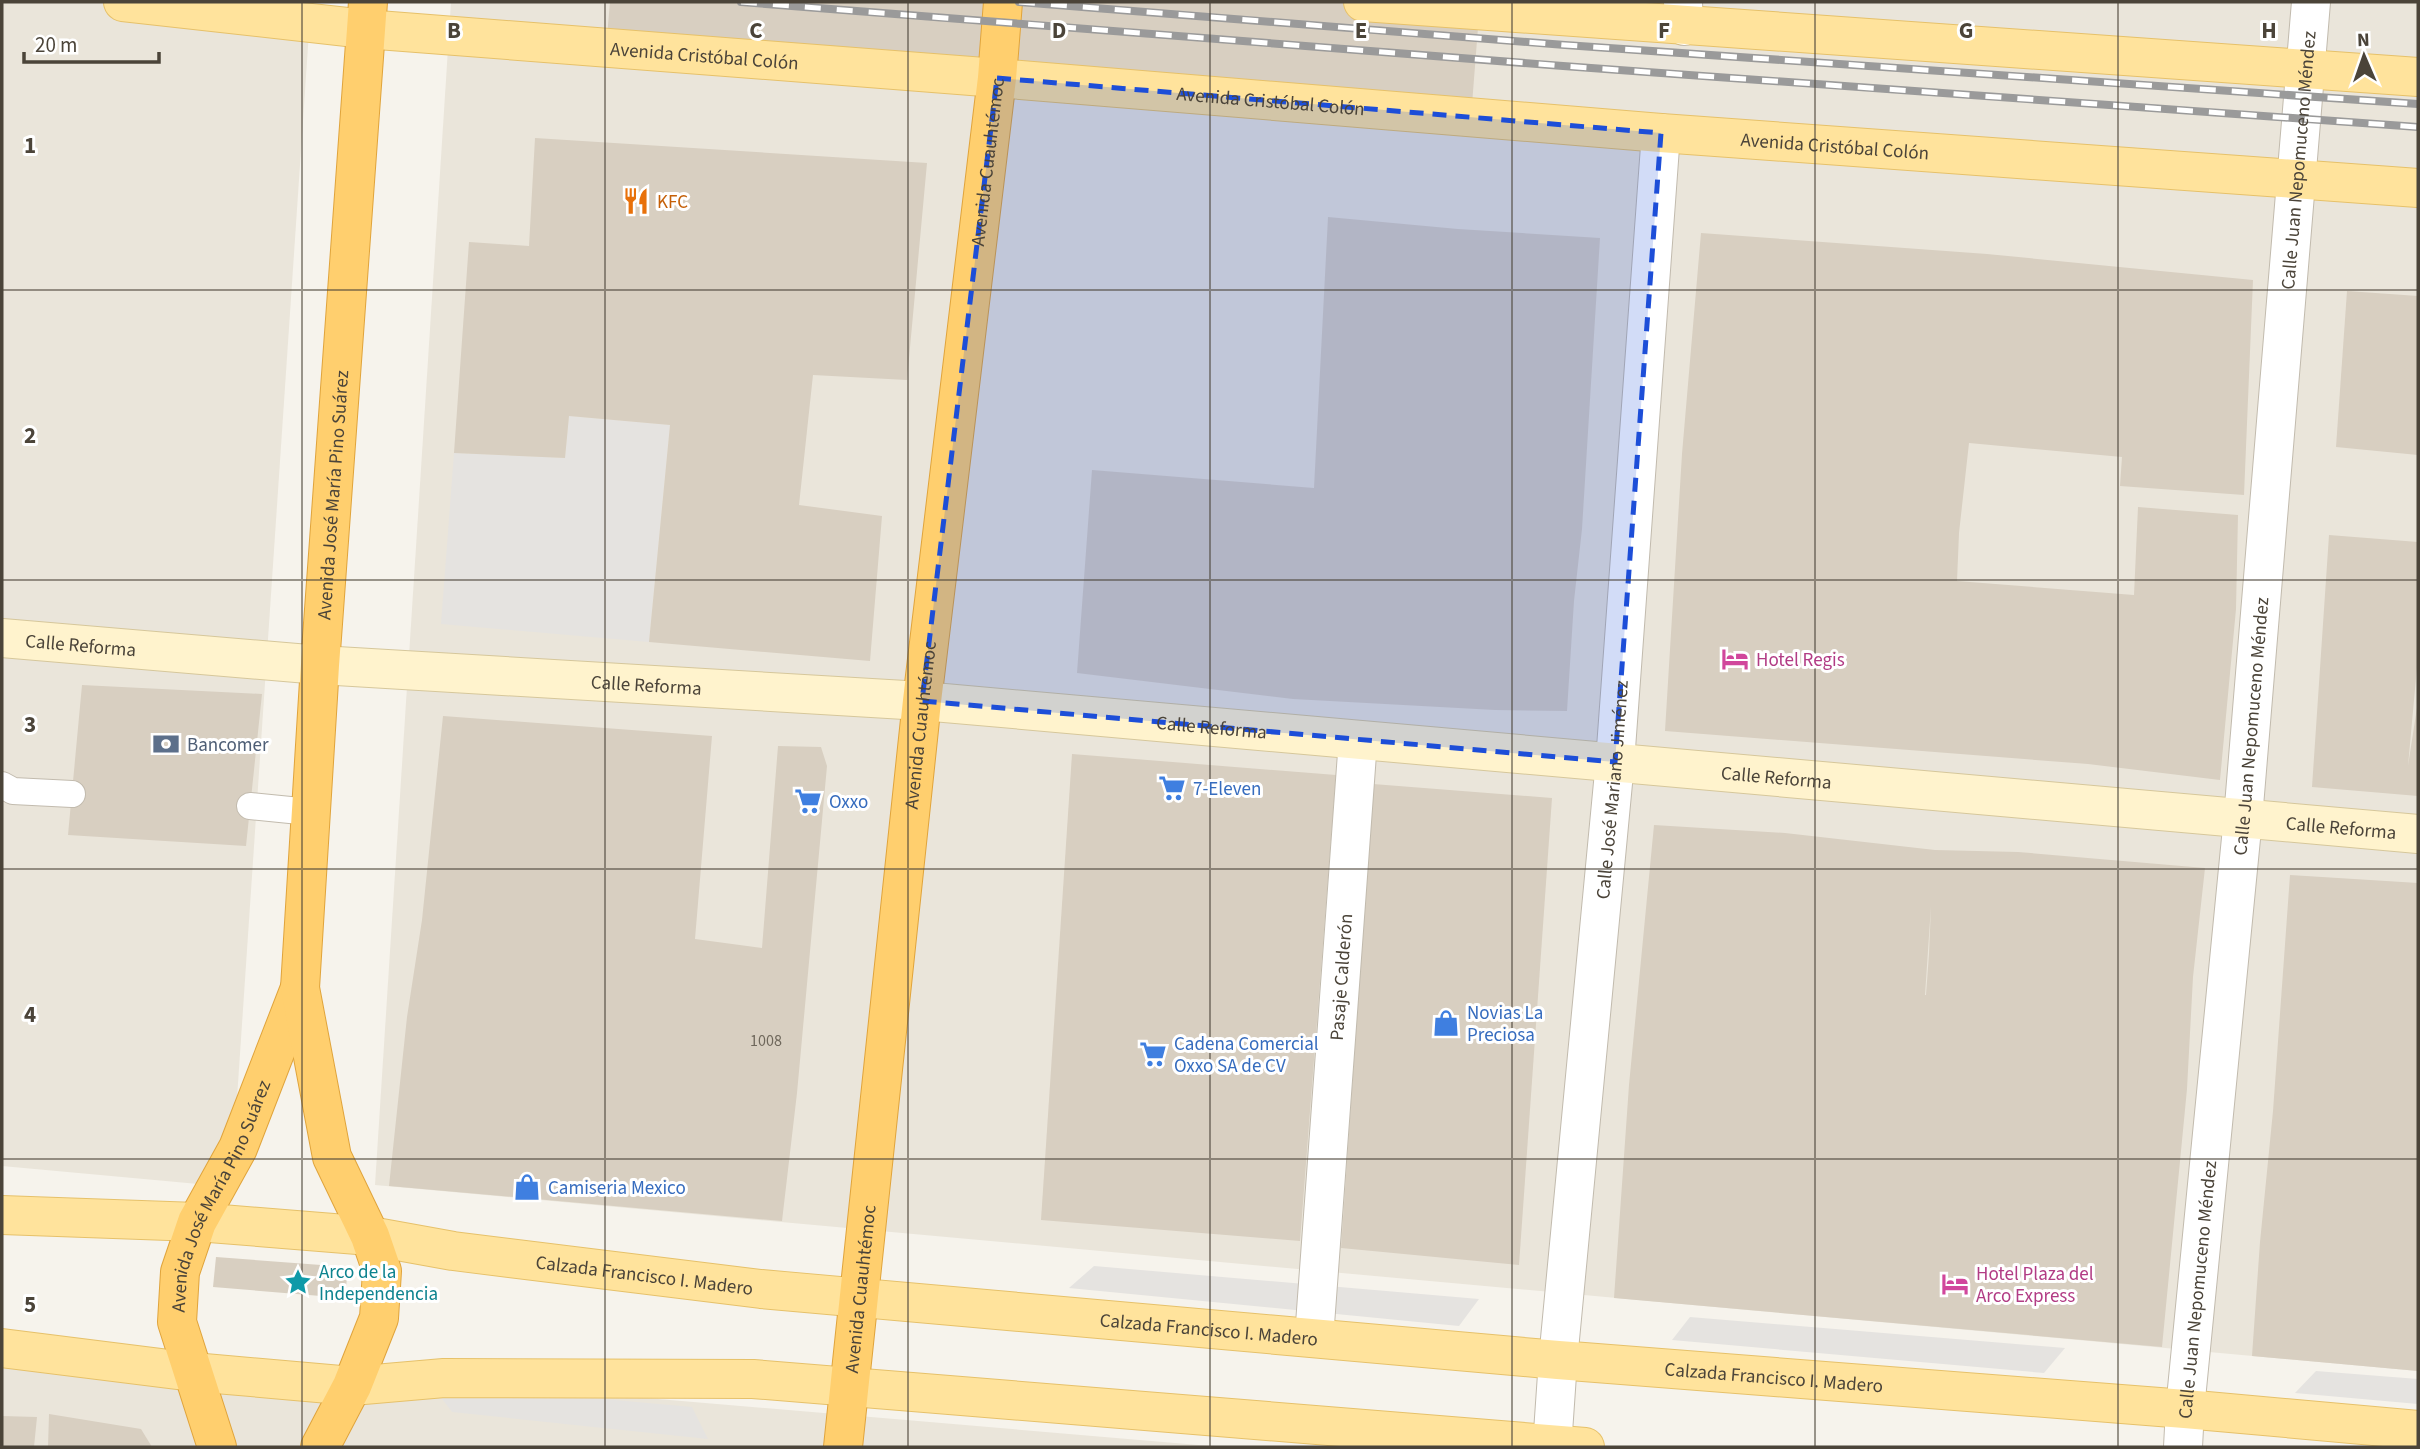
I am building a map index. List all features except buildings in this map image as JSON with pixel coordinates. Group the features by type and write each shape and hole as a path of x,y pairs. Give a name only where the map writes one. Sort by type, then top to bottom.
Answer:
{"highway":[{"name":"Avenida Cuauhtémoc","path":"843,1447 922,701 997,78 1003,2"},
{"name":"Avenida José María Pino Suárez","path":"320,1447 352,1386 379,1318 382,1271 370,1236 331,1157 300,988 320,665 367,15"},
{"name":"Avenida José María Pino Suárez","path":"217,1447 177,1322 180,1272 197,1222 238,1148 300,988"}],"main road":[{"name":"Avenida Cristóbal Colón","path":"123,2 367,15 997,78 1661,134 2418,188"},
{"path":"1363,2 1684,14 2306,70 2418,77"},
{"name":"Calzada Francisco I. Madero","path":"2,1215 197,1222 370,1236 453,1251 761,1289 1558,1360 2418,1430"},
{"path":"2,1348 192,1372 352,1386 471,1378 753,1379 1563,1446"}],"street":[{"name":"Calle Juan Nepomuceno Méndez","path":"2183,1447 2244,818 2311,2"},
{"name":"Calle José Mariano Jiménez","path":"1563,1446 1558,1360 1615,762 1661,134"},
{"name":"Calle Reforma","path":"2,638 320,665 922,701 2418,834"},
{"name":"Pasaje Calderón","path":"1314,1338 1358,740"}],"lane":[{"path":"2,785 13,791 72,794"},
{"path":"250,806 310,812"}],"highlighted area":[{"path":"997,78 1661,133 1615,762 922,701"}],"shaded area":[{"path":"2,2 311,2 231,1187 2,1166"},
{"path":"451,2 2418,2 2418,1371 375,1185"},
{"path":"569,416 670,425 649,642 441,624 454,453 565,458"},
{"path":"1094,1266 1479,1299 1459,1326 1069,1288"},
{"path":"1690,1317 2065,1348 2044,1373 1672,1340"},
{"path":"2,1343 1222,1447 2,1447"},
{"path":"2316,1371 2418,1379 2418,1404 2295,1393"},
{"path":"430,1383 692,1407 708,1439 452,1412"}],"railway":[{"path":"741,2 1563,66 2418,127"},
{"path":"1019,2 1565,45 2418,104"}],"place":[{"name":"KFC","path":"636,201"},
{"name":"Hotel Regis","path":"1735,659"},
{"name":"Bancomer","path":"166,744"},
{"name":"7-Eleven","path":"1172,788"},
{"name":"Oxxo","path":"808,801"},
{"name":"Novias La Preciosa","path":"1446,1023"},
{"name":"Cadena Comercial Oxxo SA de CV","path":"1153,1054"},
{"name":"Camiseria Mexico","path":"527,1187"},
{"name":"Arco de la Independencia","path":"298,1282"},
{"name":"Hotel Plaza del Arco Express","path":"1955,1284"}]}
